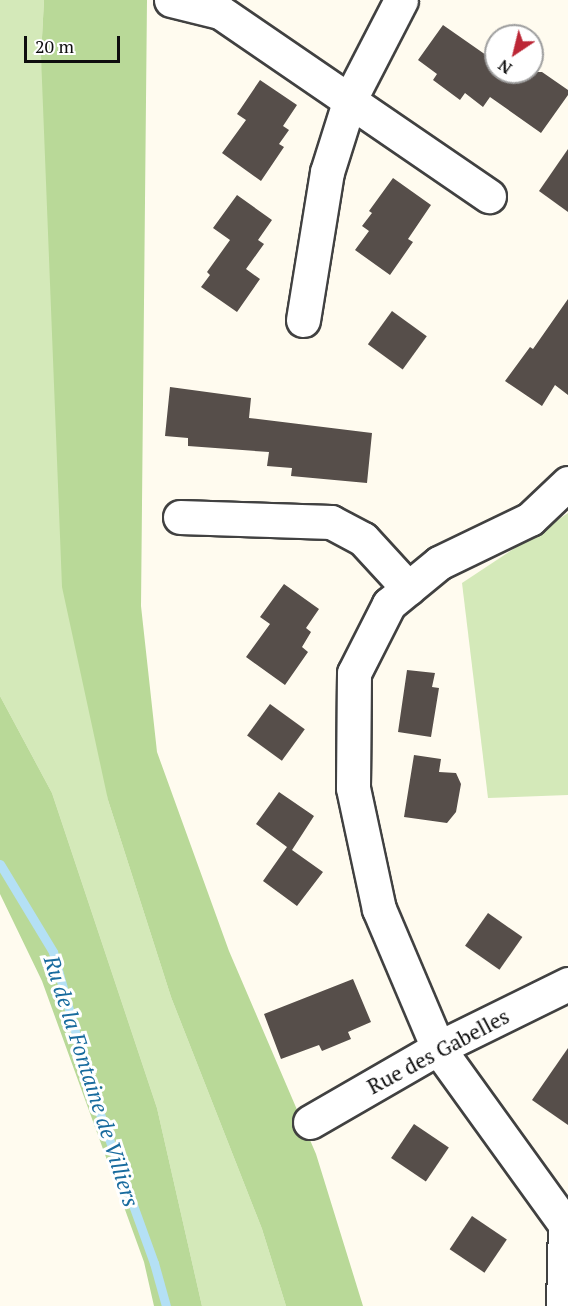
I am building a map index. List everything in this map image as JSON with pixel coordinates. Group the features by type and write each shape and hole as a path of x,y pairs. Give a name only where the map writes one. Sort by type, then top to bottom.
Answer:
{"street":[{"path":"171,0 220,12 489,196"},
{"path":"303,320 327,172 350,99 401,0"},
{"path":"563,1306 567,1227 438,1048 379,909 353,788 354,673 389,604 439,563 530,519 568,483"},
{"path":"180,517 331,522 363,539 408,588"},
{"name":"Rue des Gabelles","path":"310,1122 438,1048 568,984"}],"green space":[{"path":"0,0 44,0 41,56 108,800 171,997 262,1229 286,1306 202,1306 157,1108 52,793 0,696"},
{"path":"44,0 147,0 141,606 157,752 229,951 316,1154 363,1306 286,1306 262,1229 171,997 108,800 62,587 41,56"},
{"path":"568,513 568,795 488,798 462,583"},
{"path":"0,696 52,793 157,1108 202,1306 154,1306 144,1262 42,981 0,894"}],"building":[{"path":"443,25 484,54 484,84 544,84 544,73 568,90 568,95 541,133 490,97 483,107 465,93 460,100 433,80 437,74 418,60"},
{"path":"260,80 297,105 283,126 289,130 279,144 284,147 261,181 222,153 246,120 237,114"},
{"path":"568,149 568,212 539,191"},
{"path":"393,178 431,205 408,239 413,242 390,275 355,250 369,231 362,226 372,213 369,211"},
{"path":"237,195 272,220 258,240 264,244 246,269 260,279 237,312 201,287 210,275 207,272 230,240 213,228"},
{"path":"568,299 568,395 555,385 542,406 505,381 530,347 533,349"},
{"path":"392,311 427,336 403,369 368,344"},
{"path":"170,387 251,398 249,418 372,433 367,483 291,476 292,468 267,466 269,452 188,446 188,438 165,436"},
{"path":"284,584 319,609 306,628 311,632 302,647 308,652 285,685 246,657 270,624 260,617"},
{"path":"407,670 435,673 432,687 439,688 431,737 398,732"},
{"path":"270,704 305,729 282,761 247,736"},
{"path":"414,755 441,759 439,772 456,773 461,784 456,812 447,823 404,817"},
{"path":"279,792 314,816 292,850 323,872 297,906 263,881 287,847 256,824"},
{"path":"488,913 522,937 499,970 465,946"},
{"path":"353,979 371,1022 348,1032 351,1039 322,1051 319,1045 281,1059 264,1014"},
{"path":"568,1048 568,1125 532,1100"},
{"path":"414,1124 449,1147 426,1181 391,1158"},
{"path":"472,1216 507,1239 484,1273 450,1249"}],"waterway":[{"name":"Ru de la Fontaine de Villiers","path":"0,864 53,952 91,1089 154,1263 166,1306"}]}
